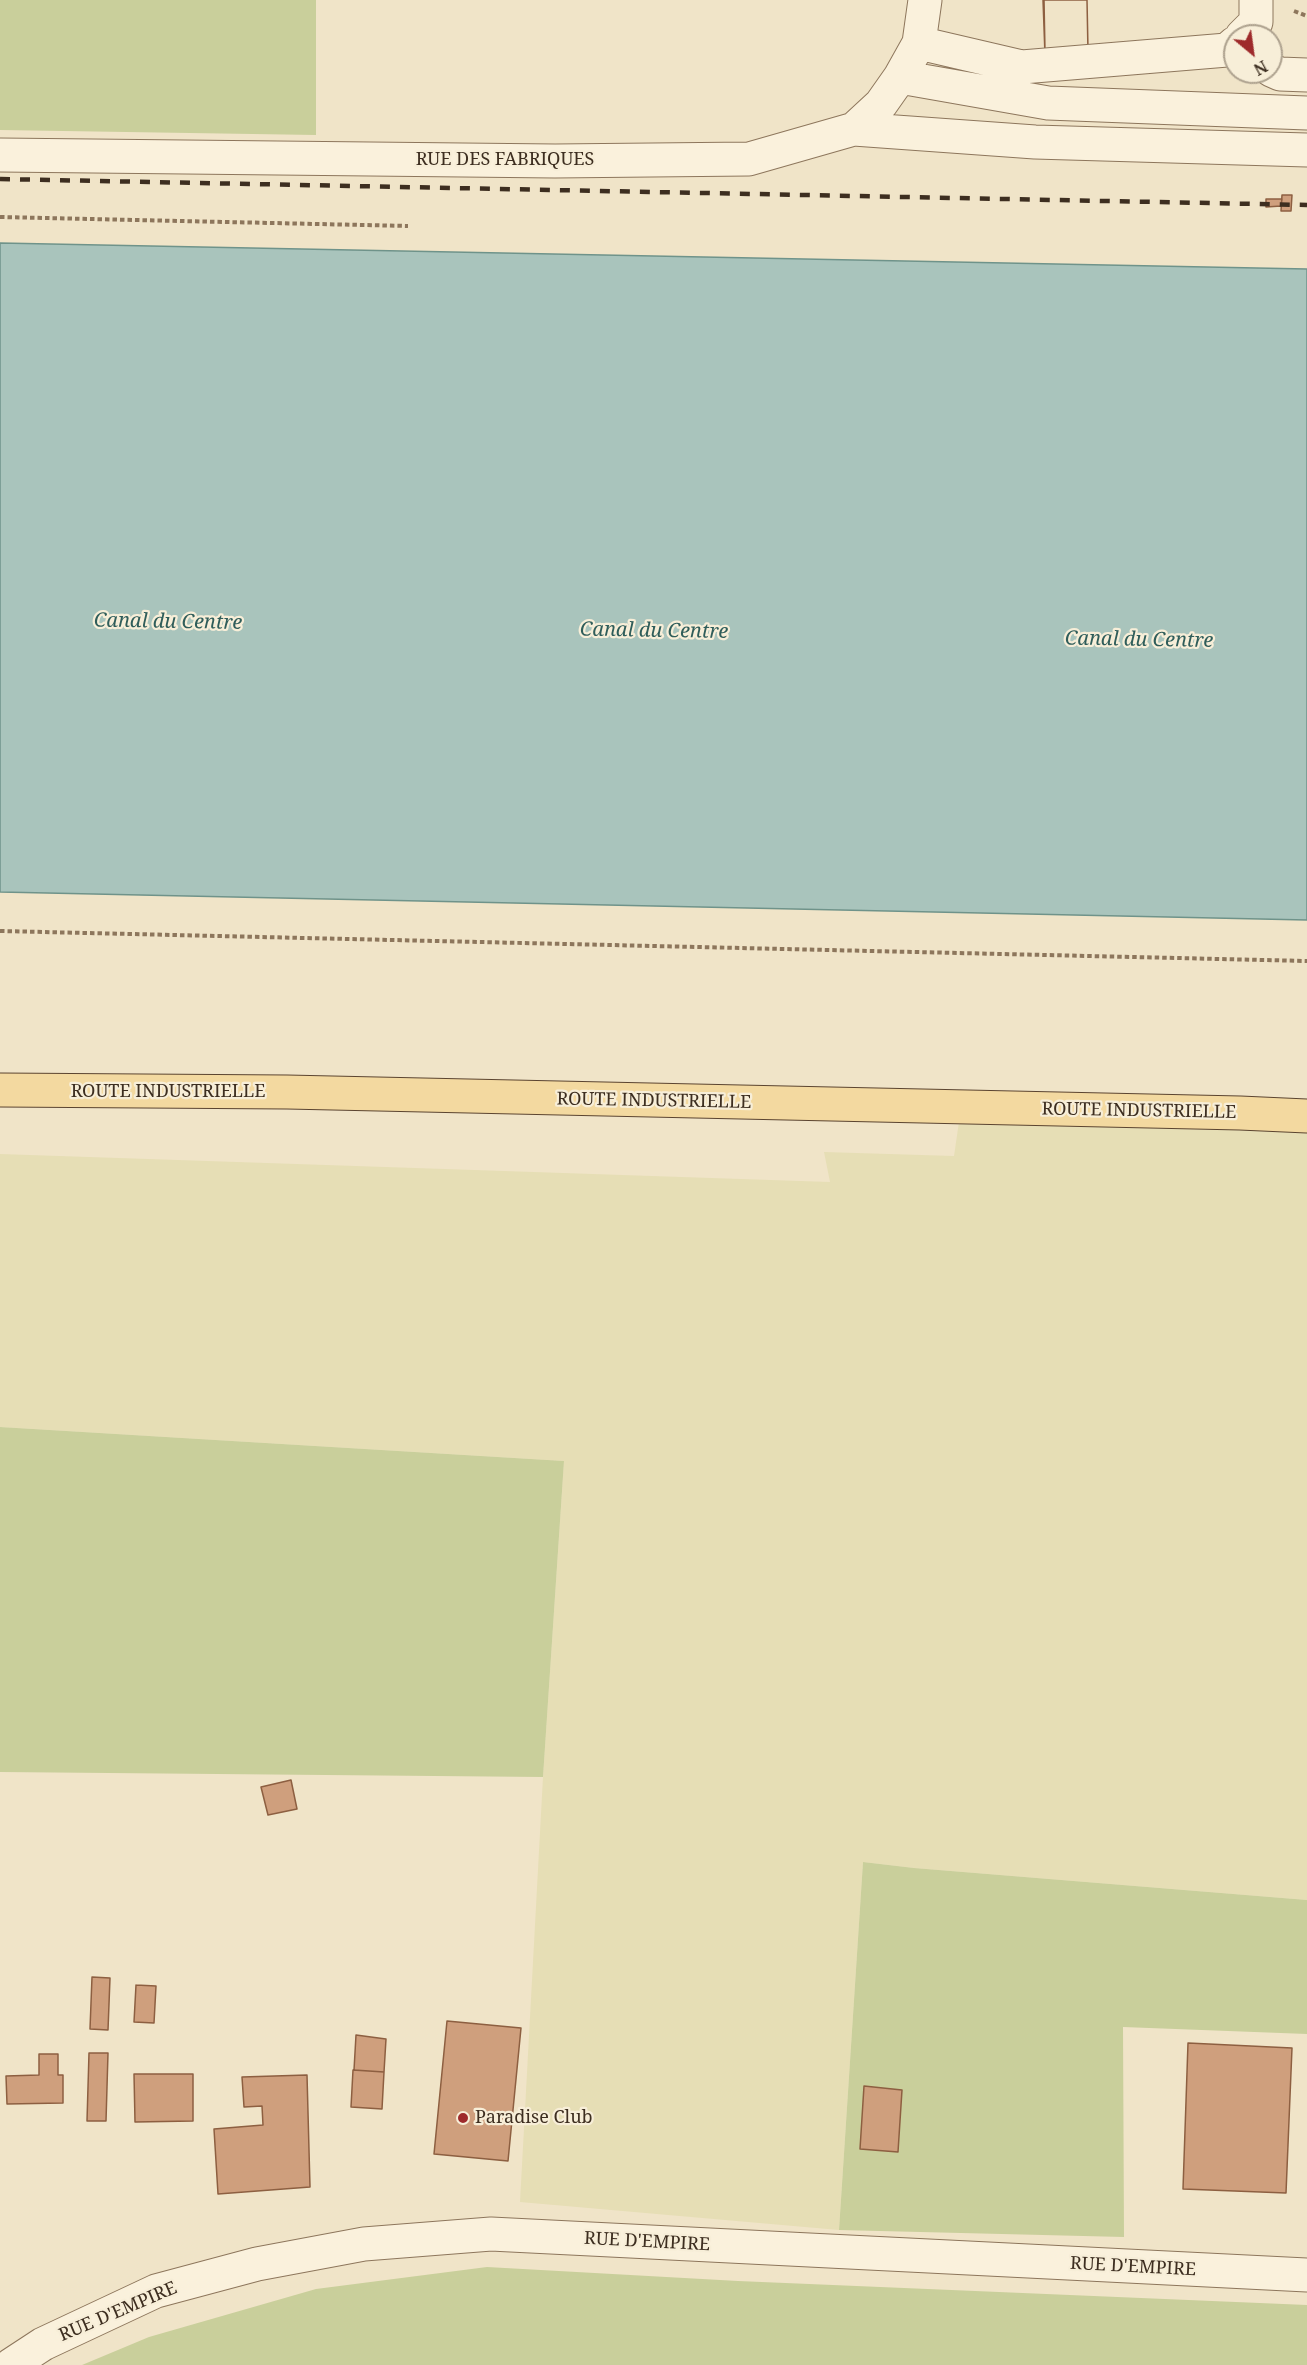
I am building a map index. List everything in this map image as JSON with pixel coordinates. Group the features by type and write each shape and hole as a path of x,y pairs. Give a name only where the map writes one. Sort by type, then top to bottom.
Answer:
{"main road":[{"name":"ROUTE INDUSTRIELLE","path":"0,1090 287,1092 1307,1116"}],"street":[{"name":"RUE DES FABRIQUES","path":"0,154 555,161 749,159 854,129 881,104 900,77 919,43 925,0"},
{"path":"1255,24 1256,0"},
{"path":"919,43 1023,67 1223,47"},
{"path":"1283,74 1307,75"},
{"path":"900,77 1048,103 1307,113"},
{"path":"854,129 1035,142 1307,150"},
{"name":"RUE D'EMPIRE","path":"11,2365 43,2344 156,2291 246,2267 364,2244 490,2234 1307,2276"}],"path":[{"path":"0,217 408,226"},
{"path":"0,931 1307,961"}],"shaded area":[{"path":"961,1108 1307,1116 1307,1900 863,1862 839,2230 520,2202 543,1777 564,1461 0,1427 0,1154 830,1182 824,1152 954,1156"}],"green space":[{"path":"0,0 316,0 316,135 0,130"},
{"path":"0,1427 564,1461 543,1777 0,1772"},
{"path":"863,1862 1307,1900 1307,2034 1123,2027 1124,2237 839,2230"},
{"path":"487,2267 738,2281 1307,2305 1307,2365 82,2365 149,2337 316,2289"}],"water":[{"name":"Canal du Centre","path":"0,243 1307,269 1307,920 0,892"}],"building":[{"path":"1043,0 1087,0 1088,53 1045,55"},
{"path":"1044,0 1087,0 1088,49 1045,51"},
{"path":"1282,195 1292,195 1291,211 1281,211"},
{"path":"1266,199 1282,199 1281,206 1266,207"},
{"path":"291,1780 297,1809 268,1815 261,1787"},
{"path":"92,1977 110,1978 108,2030 90,2029"},
{"path":"136,1985 156,1986 154,2023 134,2022"},
{"path":"447,2021 521,2028 508,2161 434,2154"},
{"path":"356,2035 386,2039 384,2072 354,2070"},
{"path":"1188,2043 1292,2048 1286,2193 1183,2189"},
{"path":"89,2053 108,2053 106,2121 87,2121"},
{"path":"39,2054 58,2054 58,2075 63,2075 63,2103 7,2104 6,2076 39,2075"},
{"path":"353,2070 384,2072 382,2109 351,2107"},
{"path":"134,2074 193,2074 193,2121 135,2122"},
{"path":"307,2075 310,2187 218,2194 214,2129 263,2125 262,2106 244,2107 242,2077"},
{"path":"864,2086 902,2090 898,2152 860,2149"}],"railway":[{"path":"0,179 1307,205"}],"place":[{"name":"Paradise Club","path":"463,2118"}]}
